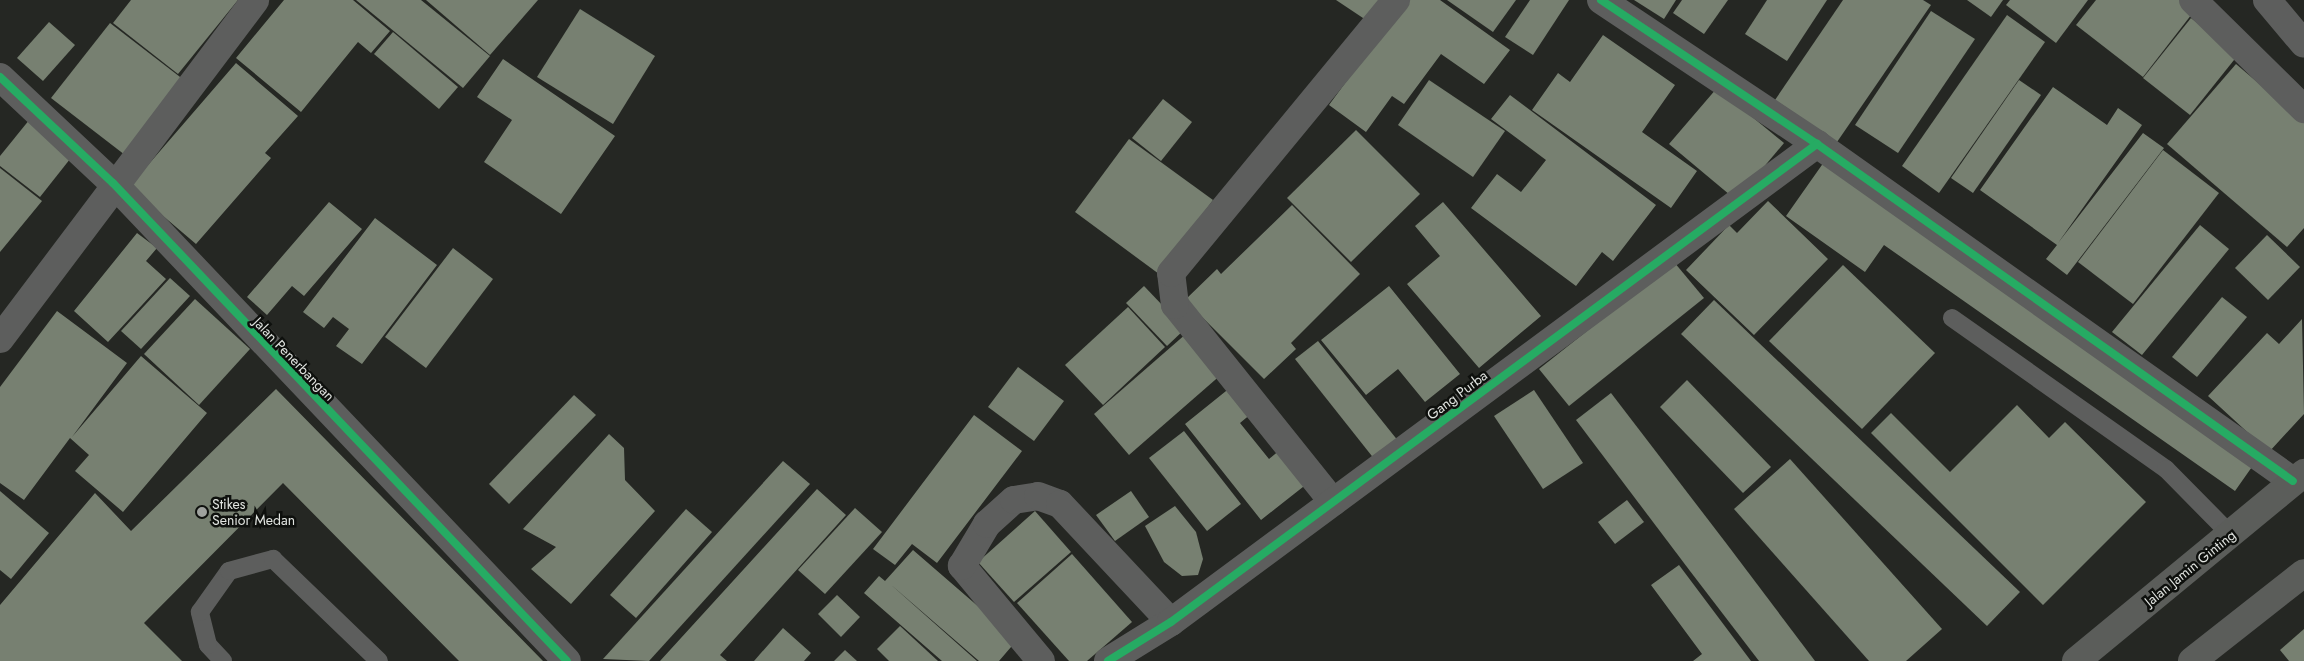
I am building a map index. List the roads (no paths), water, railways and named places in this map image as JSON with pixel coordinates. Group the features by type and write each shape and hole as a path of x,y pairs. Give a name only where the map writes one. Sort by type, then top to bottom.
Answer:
{"highway":[{"name":"Jalan Jamin Ginting","path":"2076,661 2231,535 2298,477"},
{"path":"2192,661 2304,573"}],"street":[{"path":"0,339 113,183 255,0"},
{"path":"1333,502 1175,305 1172,273 1396,0"},
{"path":"1601,0 1816,144 2298,477"},
{"path":"2193,0 2304,110"},
{"path":"2267,0 2304,44"},
{"name":"Jalan Penerbangan","path":"0,78 113,183 567,661"},
{"name":"Gang Purba","path":"1108,661 1171,622 1816,144"},
{"path":"1041,661 962,566 987,524 1014,500 1038,496 1060,504 1171,622"}],"lane":[{"path":"1952,318 2166,469 2231,535"},
{"path":"223,661 208,645 200,612 229,571 273,558 380,661"}],"place":[{"name":"Stikes Senior Medan","path":"202,512"}]}
